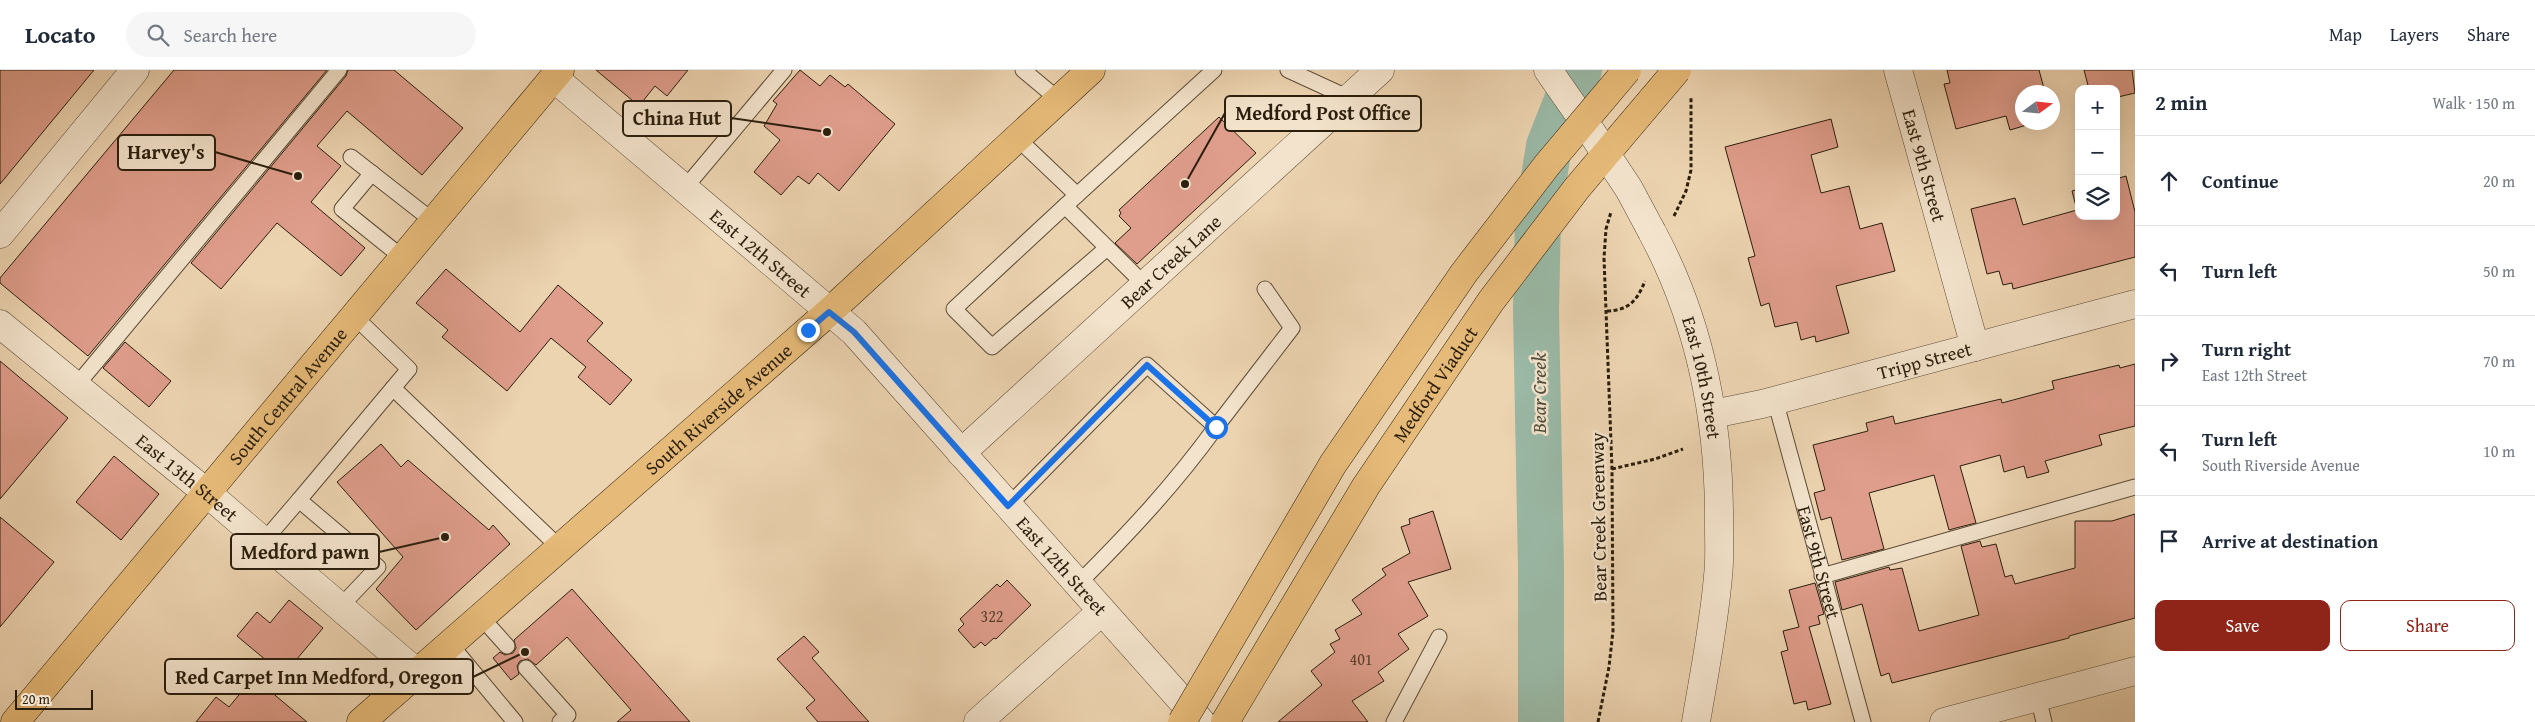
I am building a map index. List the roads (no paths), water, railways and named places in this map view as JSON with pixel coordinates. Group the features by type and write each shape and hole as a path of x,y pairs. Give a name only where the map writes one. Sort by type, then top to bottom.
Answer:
{"main road":[{"name":"South Riverside Avenue","path":"361,722 829,312 1091,70"},
{"name":"Medford Viaduct","path":"1182,722 1344,448 1464,273 1547,165 1627,70"},
{"name":"South Central Avenue","path":"16,722 403,258 553,73"},
{"name":"Medford Viaduct","path":"1225,722 1366,486 1491,301 1577,188 1684,78"}],"street":[{"path":"0,234 135,70"},
{"name":"Bear Creek Lane","path":"961,453 1380,70"},
{"name":"East 10th Street","path":"1548,70 1629,189 1656,239 1673,273 1690,318 1704,371 1713,414 1720,486 1719,574 1696,722"},
{"name":"East 9th Street","path":"1898,70 1975,347"},
{"name":"East 12th Street","path":"553,73 684,189 854,332 1201,722"},
{"name":"Tripp Street","path":"1713,414 1775,400 2135,304"},
{"name":"East 13th Street","path":"0,324 207,493 417,673"},
{"path":"978,722 1102,611"},
{"path":"1944,722 2041,709 2135,671"}],"lane":[{"path":"76,386 339,70"},
{"path":"684,189 784,70"},
{"path":"1023,70 1059,100"},
{"path":"1107,248 992,347 954,309 1214,70"},
{"path":"1288,70 1349,98"},
{"path":"1017,138 1077,195"},
{"path":"351,157 432,221"},
{"path":"372,173 342,209 403,258"},
{"path":"1065,206 1145,285"},
{"path":"1078,584 1137,526 1192,460 1292,328 1265,289"},
{"path":"263,542 409,369 354,316"},
{"path":"1008,506 1147,365 1216,427"},
{"path":"393,388 560,548"},
{"name":"East 9th Street","path":"1775,400 1863,722"},
{"path":"1822,576 2135,487"},
{"path":"299,500 378,567 340,607"},
{"path":"481,617 507,646"},
{"path":"1394,722 1440,637"},
{"path":"450,644 515,722"},
{"path":"526,668 568,715 560,722"}],"waterway":[{"name":"Bear Creek","path":"1541,722 1541,569 1536,311 1538,215 1549,146 1579,70"}],"place":[{"name":"China Hut","path":"827,132"},
{"name":"Harvey's","path":"298,176"},
{"name":"Medford Post Office","path":"1185,184"},
{"name":"Medford pawn","path":"445,537"},
{"name":"Red Carpet Inn Medford, Oregon","path":"525,652"}]}
